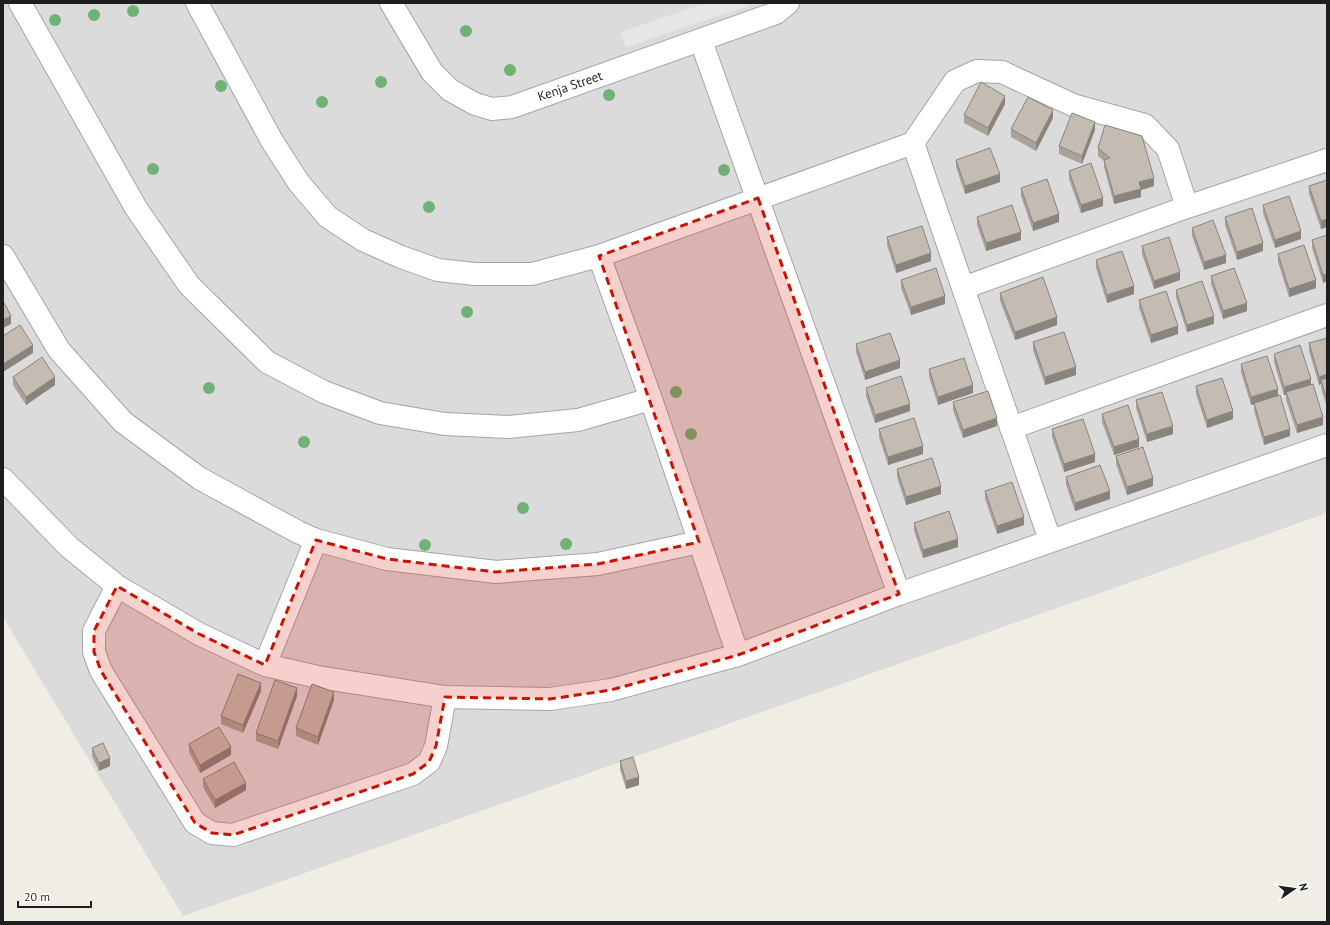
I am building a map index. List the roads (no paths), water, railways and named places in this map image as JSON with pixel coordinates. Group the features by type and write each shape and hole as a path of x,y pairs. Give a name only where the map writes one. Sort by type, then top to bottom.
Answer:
{"street":[{"path":"20,3 136,208 189,285 267,362 324,392 380,413 445,424 508,427 578,420 651,398"},
{"path":"197,3 272,141 299,183 328,217 363,240 401,257 438,270 475,274 532,274 599,256 913,143 955,81 977,70 1002,72 1073,105 1145,125 1168,149 1187,207"},
{"name":"Kenja Street","path":"391,3 437,77 450,90 475,104 492,109 512,107 701,41 776,14 788,3"},
{"path":"701,41 899,594"},
{"path":"913,143 1050,540"},
{"path":"963,288 1187,207 1327,160"},
{"path":"3,256 59,350 123,422 199,478 298,532 316,540 387,559 496,572 598,564 699,542"},
{"path":"599,256 651,398 738,655"},
{"path":"1011,428 1327,315"},
{"path":"3,479 69,548 117,586 199,634 265,665 326,678 445,697 550,699 611,690 738,655 899,594 1050,540 1327,445"},
{"path":"265,665 316,540"},
{"path":"117,586 94,631 94,652 101,671 195,823 212,833 233,835 413,774 429,762 436,746 445,697"}]}
